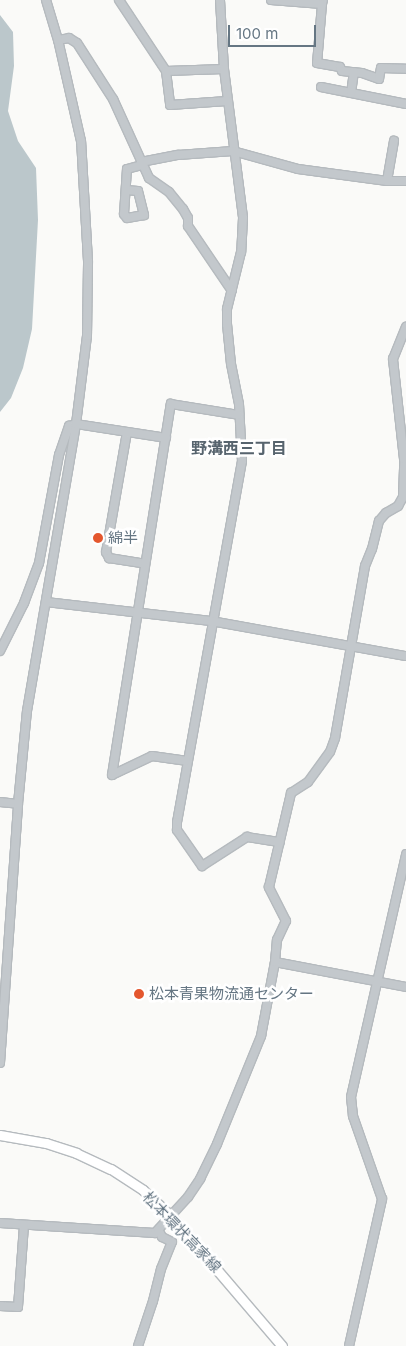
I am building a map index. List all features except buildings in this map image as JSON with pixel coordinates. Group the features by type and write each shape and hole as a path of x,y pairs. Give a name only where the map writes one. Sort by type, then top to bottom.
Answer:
{"main road":[{"name":"松本環状高家線","path":"0,1135 46,1143 100,1163 137,1186 171,1216 282,1346"}],"street":[{"path":"0,1063 4,965 27,711 76,424 87,336 86,214 81,141 58,40 46,0"},
{"path":"119,0 166,71 170,105 227,101"},
{"path":"220,0 227,101 244,235 227,309 231,364 240,415 242,460 176,822 178,830 202,866 247,837 280,842"},
{"path":"271,0 322,2 317,63 340,66 342,71 354,72 379,79 381,68 406,69"},
{"path":"58,40 69,38 77,43 113,99 148,178 169,192 183,208 188,218 188,226 232,291"},
{"path":"166,71 224,69"},
{"path":"351,92 354,72"},
{"path":"321,87 406,104"},
{"path":"387,181 394,141"},
{"path":"126,190 127,169 178,155 234,151 298,169 387,181 406,181"},
{"path":"0,1223 155,1233 159,1231 200,1179 218,1144 261,1036 276,962 277,940 286,921 269,887 291,793 308,782 330,752 335,738 364,566 372,548 379,521 398,506 402,497 405,459 393,359 406,327"},
{"path":"186,761 152,756 112,775 171,404 240,415"},
{"path":"0,651 24,603 39,563 60,455 69,426 76,424 166,438"},
{"path":"127,432 106,552 109,558 146,564"},
{"path":"46,602 212,621 406,656"},
{"path":"0,802 18,804"},
{"path":"349,1346 382,1199 353,1116 351,1102 376,980 406,854"},
{"path":"276,962 406,987"},
{"path":"0,1306 18,1307 24,1225"},
{"path":"138,1346 161,1269 172,1242 162,1237 159,1231"}],"shaded area":[{"path":"0,15 13,32 14,66 8,111 18,141 36,168 38,220 32,329 23,368 11,398 0,412"}],"place":[{"name":"綿半","path":"98,538"},
{"name":"松本青果物流通センター","path":"139,994"}],"district":[{"name":"野溝西三丁目","path":"239,448"}]}
